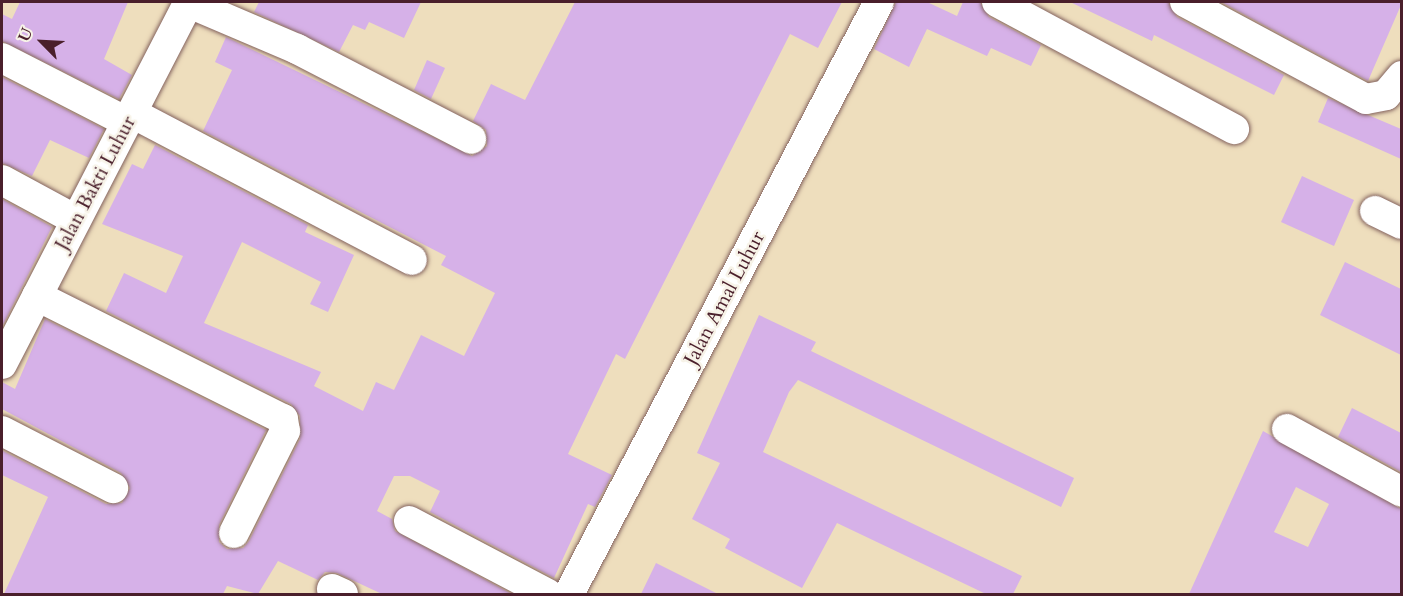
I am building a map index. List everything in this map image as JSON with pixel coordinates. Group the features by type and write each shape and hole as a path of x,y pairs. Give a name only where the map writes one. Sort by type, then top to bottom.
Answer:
{"street":[{"path":"188,2 297,49 471,139"},
{"name":"Jalan Bakti Luhur","path":"2,364 188,2"},
{"name":"Jalan Amal Luhur","path":"569,594 879,2"},
{"path":"997,2 1234,129"},
{"path":"1185,2 1366,99 1386,95 1401,76"},
{"path":"2,58 129,117 412,260"},
{"path":"2,180 75,220"},
{"path":"1375,211 1401,224"},
{"path":"37,296 283,419 285,431 234,533"},
{"path":"1287,429 1401,492"},
{"path":"2,430 113,488"},
{"path":"409,521 548,594"}],"building":[{"path":"20,2 128,2 104,59 132,75 119,99 2,41 2,14 12,19"},
{"path":"259,2 421,2 404,38 369,22 365,30 353,25 339,52 254,12"},
{"path":"575,2 842,2 818,48 790,34 625,359 616,354 568,454 612,475 595,507 588,504 554,578 430,512 440,491 410,476 394,476 377,511 392,519 395,531 512,594 382,594 337,573 325,572 318,580 278,561 258,594 227,586 223,594 4,594 48,497 2,475 3,451 106,504 122,503 130,488 121,473 2,409 2,382 15,389 45,319 266,430 219,525 219,542 227,549 243,548 249,541 300,439 300,416 291,404 106,311 124,273 166,293 183,256 102,224 132,164 143,169 155,145 308,225 305,232 354,255 328,312 310,304 321,282 242,242 204,323 321,372 314,386 363,411 376,382 394,390 421,335 464,356 495,293 441,265 446,256 203,131 232,70 215,62 226,37 472,156 487,146 486,130 473,121 491,84 525,100"},
{"path":"896,2 927,2 957,16 963,2 980,2 989,17 1041,45 1031,66 991,48 987,56 927,29 909,67 874,49"},
{"path":"1070,2 1168,2 1177,17 1284,75 1274,95 1154,35 1152,41"},
{"path":"1221,2 1401,2 1401,5 1368,81"},
{"path":"427,60 445,68 431,99 414,90"},
{"path":"2,77 104,129 89,158 50,140 32,176 2,163"},
{"path":"1328,98 1401,129 1401,159 1318,122"},
{"path":"1302,176 1354,200 1334,246 1281,222"},
{"path":"2,199 52,227 2,327"},
{"path":"1345,262 1401,289 1401,355 1320,315"},
{"path":"759,315 816,342 811,351 1074,478 1061,507 798,380 789,392 763,452 1022,576 1013,594 986,594 837,523 802,588 725,548 730,539 692,519 720,463 697,453"},
{"path":"1352,408 1401,433 1401,472 1338,437"},
{"path":"1263,431 1401,509 1401,594 1189,594","holes":["1296,487 1329,504 1308,547 1274,532"]},
{"path":"656,563 718,594 641,594"}]}
